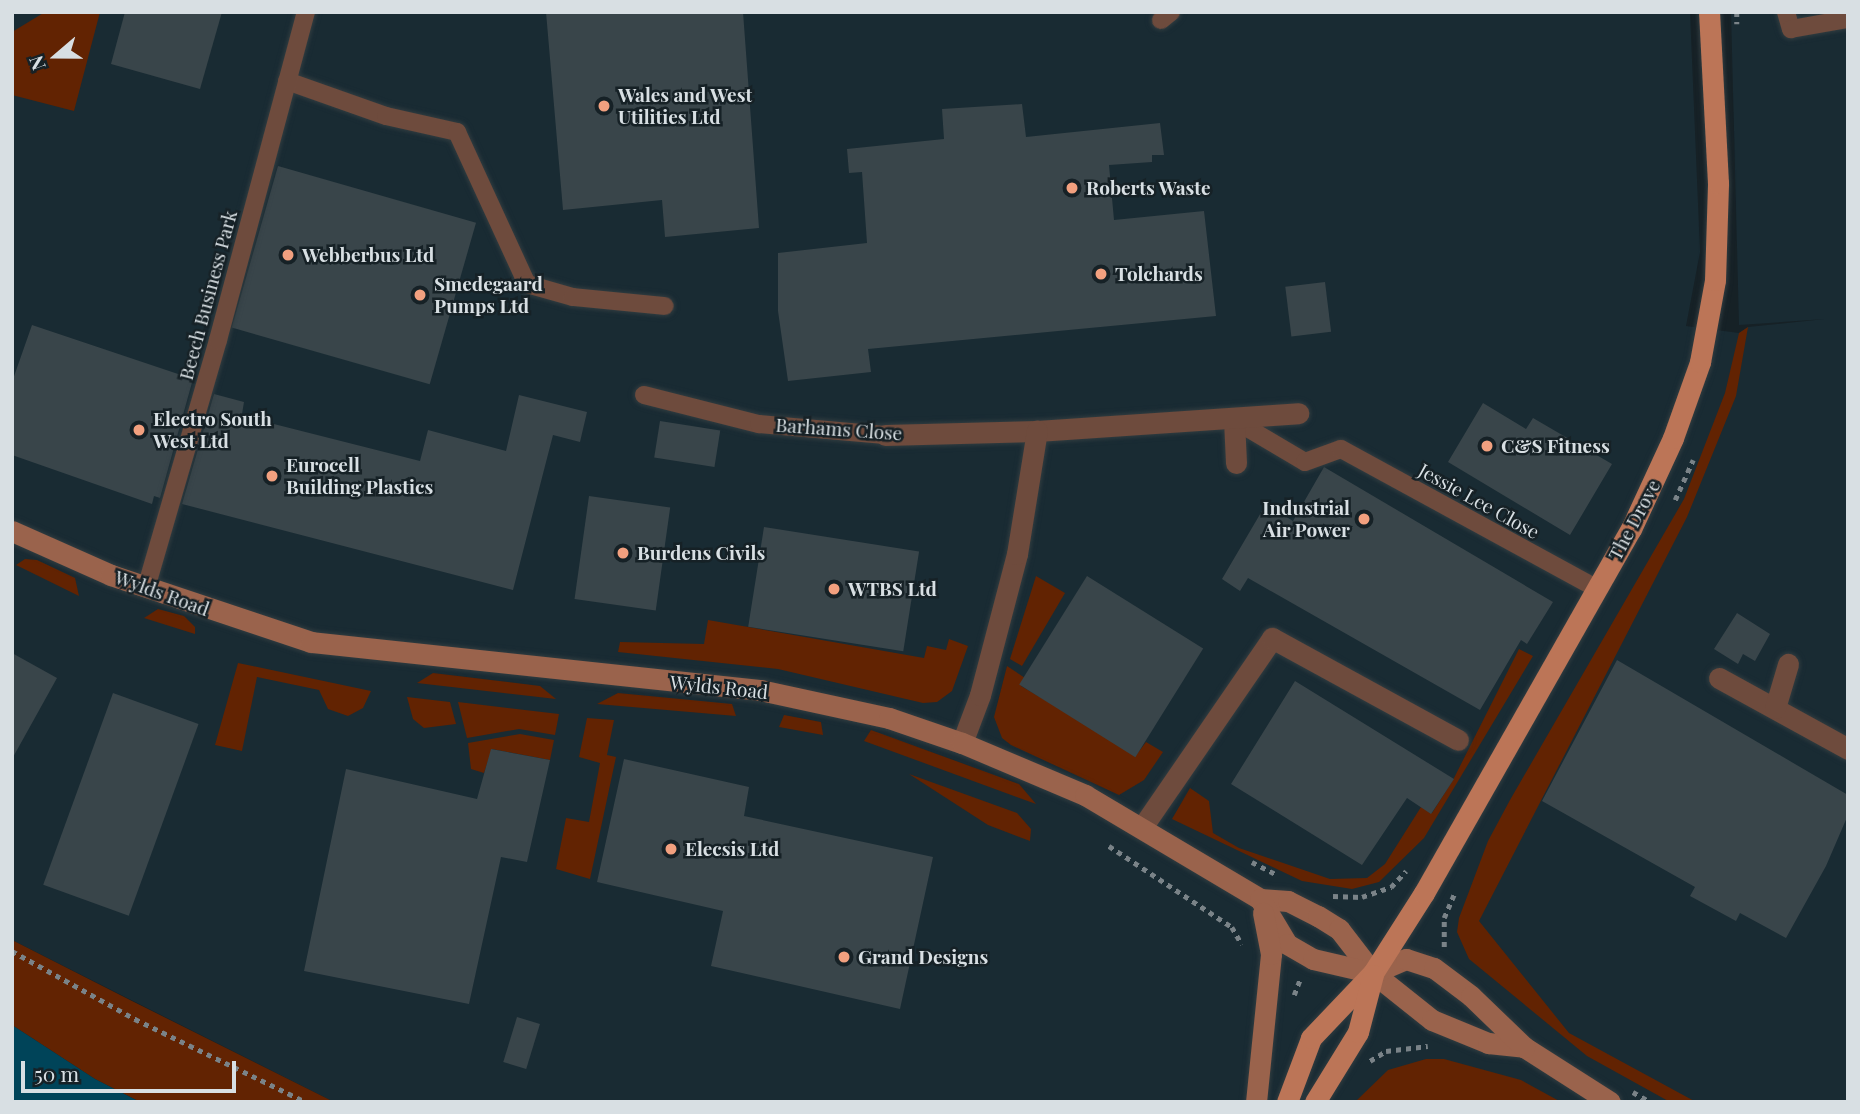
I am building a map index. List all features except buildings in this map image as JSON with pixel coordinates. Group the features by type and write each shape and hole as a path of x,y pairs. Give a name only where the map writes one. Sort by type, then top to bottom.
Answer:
{"main road":[{"name":"The Drove","path":"1373,973 1424,892 1598,589 1668,451 1689,397 1708,325 1719,219 1709,12"},
{"path":"1287,1102 1311,1038 1373,973"},
{"path":"1315,1102 1358,1032 1373,973"}],"street":[{"name":"Barhams Close","path":"885,435 1037,431 1298,414"},
{"path":"1234,420 1237,463"},
{"path":"962,743 980,695 1017,554 1037,431"},
{"name":"Wylds Road","path":"12,531 146,587 310,642 760,690 889,718 962,743 1085,795 1143,826 1260,899 1287,901 1339,929 1373,973"},
{"path":"1143,826 1272,638 1458,740"},
{"path":"1775,708 1788,664"},
{"path":"1719,678 1848,749"},
{"path":"1260,899 1287,944 1312,959 1373,973 1432,1020 1488,1043 1524,1047"},
{"path":"1256,1102 1271,954 1260,899"},
{"path":"1373,973 1406,959 1434,968 1471,996 1524,1047 1610,1102"}],"lane":[{"name":"Beech Business Park","path":"146,587 306,12"},
{"path":"1786,12 1791,30 1848,19"},
{"path":"287,81 386,116 457,132 527,284 573,297 665,306"},
{"name":"Barhams Close","path":"644,396 759,424 885,435"},
{"name":"Jessie Lee Close","path":"1234,420 1305,462 1341,449 1598,589"}],"path":[{"path":"1109,846 1232,927 1245,949"},
{"path":"1327,896 1362,897 1391,887 1416,862"},
{"path":"1264,868 1289,879"},
{"path":"12,951 135,1019 306,1102"},
{"path":"1362,1065 1386,1051 1438,1046"}],"shaded area":[{"path":"12,12 1690,12 1700,252 1686,326 1739,333 1748,327 1825,319 1739,325 1731,12 1848,12 1848,1102 334,1102 12,940"},
{"path":"45,12 100,12 74,111 12,95 12,32"},
{"path":"1748,327 1736,396 1687,517 1479,921 1569,1033 1696,1102 1670,1102 1587,1056 1469,959 1457,932 1459,918 1488,841 1684,499 1725,393 1739,333"},
{"path":"25,559 37,560 75,578 79,596 16,565"},
{"path":"1036,576 1065,593 1022,666 1010,659"},
{"path":"158,609 184,616 195,627 195,634 144,618"},
{"path":"708,620 924,658 927,646 946,650 949,639 968,646 952,691 937,702 923,703 778,669 618,652 620,642 704,644"},
{"path":"1519,649 1533,656 1424,838 1379,882 1352,889 1302,881 1172,819 1190,788 1209,801 1213,833 1239,848 1330,879 1367,878 1385,864 1421,807 1432,813 1453,780"},
{"path":"238,663 371,691 363,708 348,716 328,709 319,690 257,677 242,751 215,745"},
{"path":"1007,666 1025,678 1021,686 1137,754 1146,742 1163,752 1144,780 1119,795 1011,745 1002,738 994,717"},
{"path":"433,673 540,686 556,699 417,683"},
{"path":"618,693 732,704 736,716 597,704"},
{"path":"407,697 450,702 456,724 424,728 413,719"},
{"path":"458,702 559,714 555,735 519,729 467,738"},
{"path":"784,715 821,722 823,735 779,727"},
{"path":"587,718 614,720 607,755 616,757 590,879 556,869 566,818 589,822 600,763 579,757"},
{"path":"871,730 1019,784 1036,804 864,741"},
{"path":"520,734 554,740 550,760 492,749 484,773 471,769 468,743"},
{"path":"909,774 1017,813 1031,829 1030,841 988,825"},
{"path":"12,940 334,1102 140,1102 95,1079 12,1025"},
{"path":"1426,1059 1444,1059 1521,1080 1561,1102 1355,1102 1388,1070"}],"water":[{"path":"12,1025 95,1079 140,1102 12,1102"}],"place":[{"name":"Wales and West Utilities Ltd","path":"604,106"},
{"name":"Roberts Waste","path":"1072,188"},
{"name":"Webberbus Ltd","path":"288,255"},
{"name":"Tolchards","path":"1101,274"},
{"name":"Smedegaard Pumps Ltd","path":"420,295"},
{"name":"Electro South West Ltd","path":"139,430"},
{"name":"C&S Fitness","path":"1487,446"},
{"name":"Eurocell Building Plastics","path":"272,476"},
{"name":"Industrial Air Power","path":"1364,519"},
{"name":"Burdens Civils","path":"623,553"},
{"name":"WTBS Ltd","path":"834,589"},
{"name":"Elecsis Ltd","path":"671,849"},
{"name":"Grand Designs","path":"844,957"}]}
